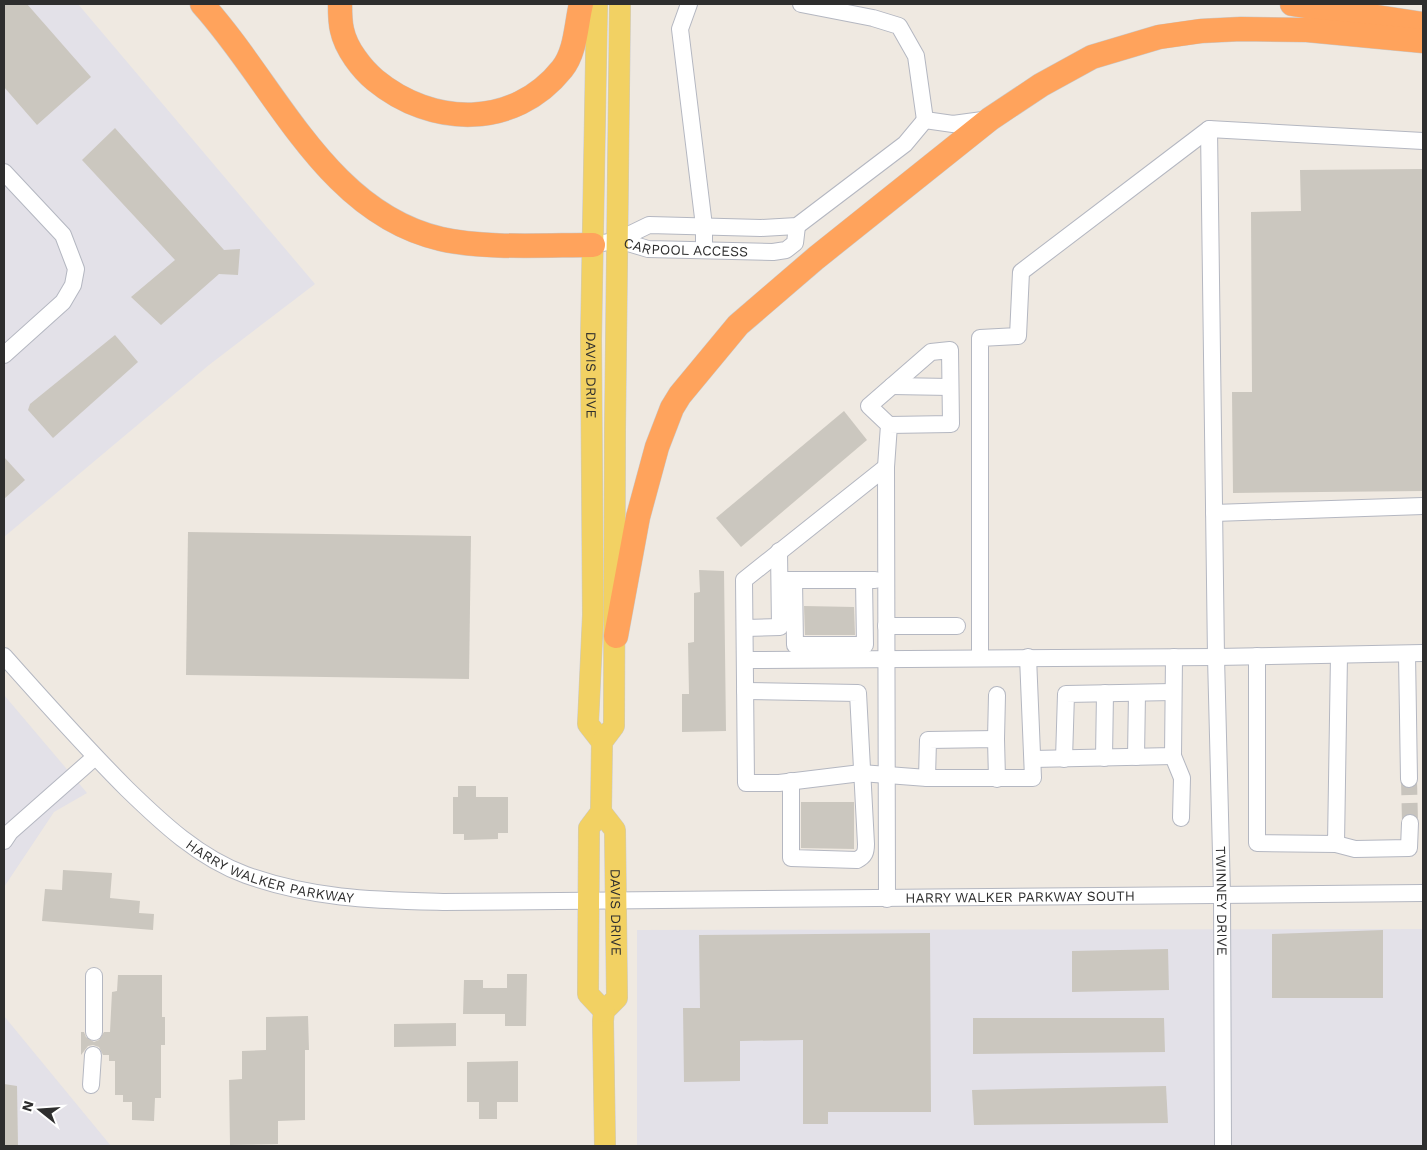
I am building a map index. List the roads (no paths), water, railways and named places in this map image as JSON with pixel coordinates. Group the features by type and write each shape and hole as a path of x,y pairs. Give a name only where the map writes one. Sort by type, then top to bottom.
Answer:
{"highway":[{"path":"202,4 335,176 376,212 401,226 441,239 483,244 593,246"},
{"path":"340,4 342,32 363,70 375,80 410,103 451,114 473,114 498,112 518,105 534,96 563,68 572,46 581,4"},
{"path":"1292,4 1423,24"},
{"path":"616,636 638,517 657,447 668,416 680,395 738,326 816,258 990,119 1041,85 1092,57 1159,37 1201,31 1241,29 1308,30 1423,41"}],"main road":[{"name":"DAVIS DRIVE","path":"597,4 591,349 593,615 588,724 602,742"},
{"name":"DAVIS DRIVE","path":"601,812 615,830 617,902 617,998 604,1011 588,994 589,828 601,812 602,742 614,726 620,4"},
{"path":"604,1011 605,1146"}],"street":[{"path":"689,4 680,29 704,226 704,250"},
{"path":"797,226 906,144 925,120 916,56 899,26 873,18 801,4"},
{"path":"925,120 953,124 990,119"},
{"path":"980,658 980,338 1018,336 1021,272 1209,129 1423,141"},
{"name":"TWINNEY DRIVE","path":"1209,129 1216,657 1222,894 1223,1146"},
{"path":"4,172 63,235 76,269 73,285 63,302 4,355"},
{"name":"CARPOOL ACCESS","path":"649,225 797,226 795,243 786,250 773,252 648,249 618,240 649,225"},
{"path":"593,246 618,240"},
{"path":"950,350 951,424 889,425 869,406 892,386 931,352 950,350"},
{"path":"892,386 950,387"},
{"path":"887,899 886,467 889,425"},
{"path":"886,467 744,580 746,783 791,781 861,773 927,778 1034,778 1028,657"},
{"path":"1214,513 1423,506"},
{"path":"779,551 787,580 795,645 865,645 864,580"},
{"path":"787,580 886,580"},
{"path":"745,628 780,627 787,580"},
{"path":"886,626 957,626"},
{"path":"745,660 1216,657 1415,653 1408,779"},
{"path":"1336,844 1339,655"},
{"name":"HARRY WALKER PARKWAY","path":"4,656 95,757 155,816 192,848 245,875 292,889 354,900 617,902"},
{"path":"1256,656 1257,843 1336,844 1355,849 1409,848 1410,823"},
{"path":"1174,657 1173,756 1182,778 1181,818"},
{"path":"745,692 858,693 866,852 857,860 791,858 791,781"},
{"path":"1064,759 1066,694 1173,692"},
{"path":"1104,758 1105,693"},
{"path":"1136,757 1137,693"},
{"path":"997,695 997,778"},
{"path":"927,778 928,740 996,739"},
{"path":"1033,759 1173,756"},
{"path":"4,841 10,832 95,757"},
{"name":"HARRY WALKER PARKWAY SOUTH","path":"617,902 1423,893"},
{"path":"94,976 94,1032"},
{"path":"91,1085 94,1055"}],"tunnel":[{"path":"1409,779 1410,823"}]}
